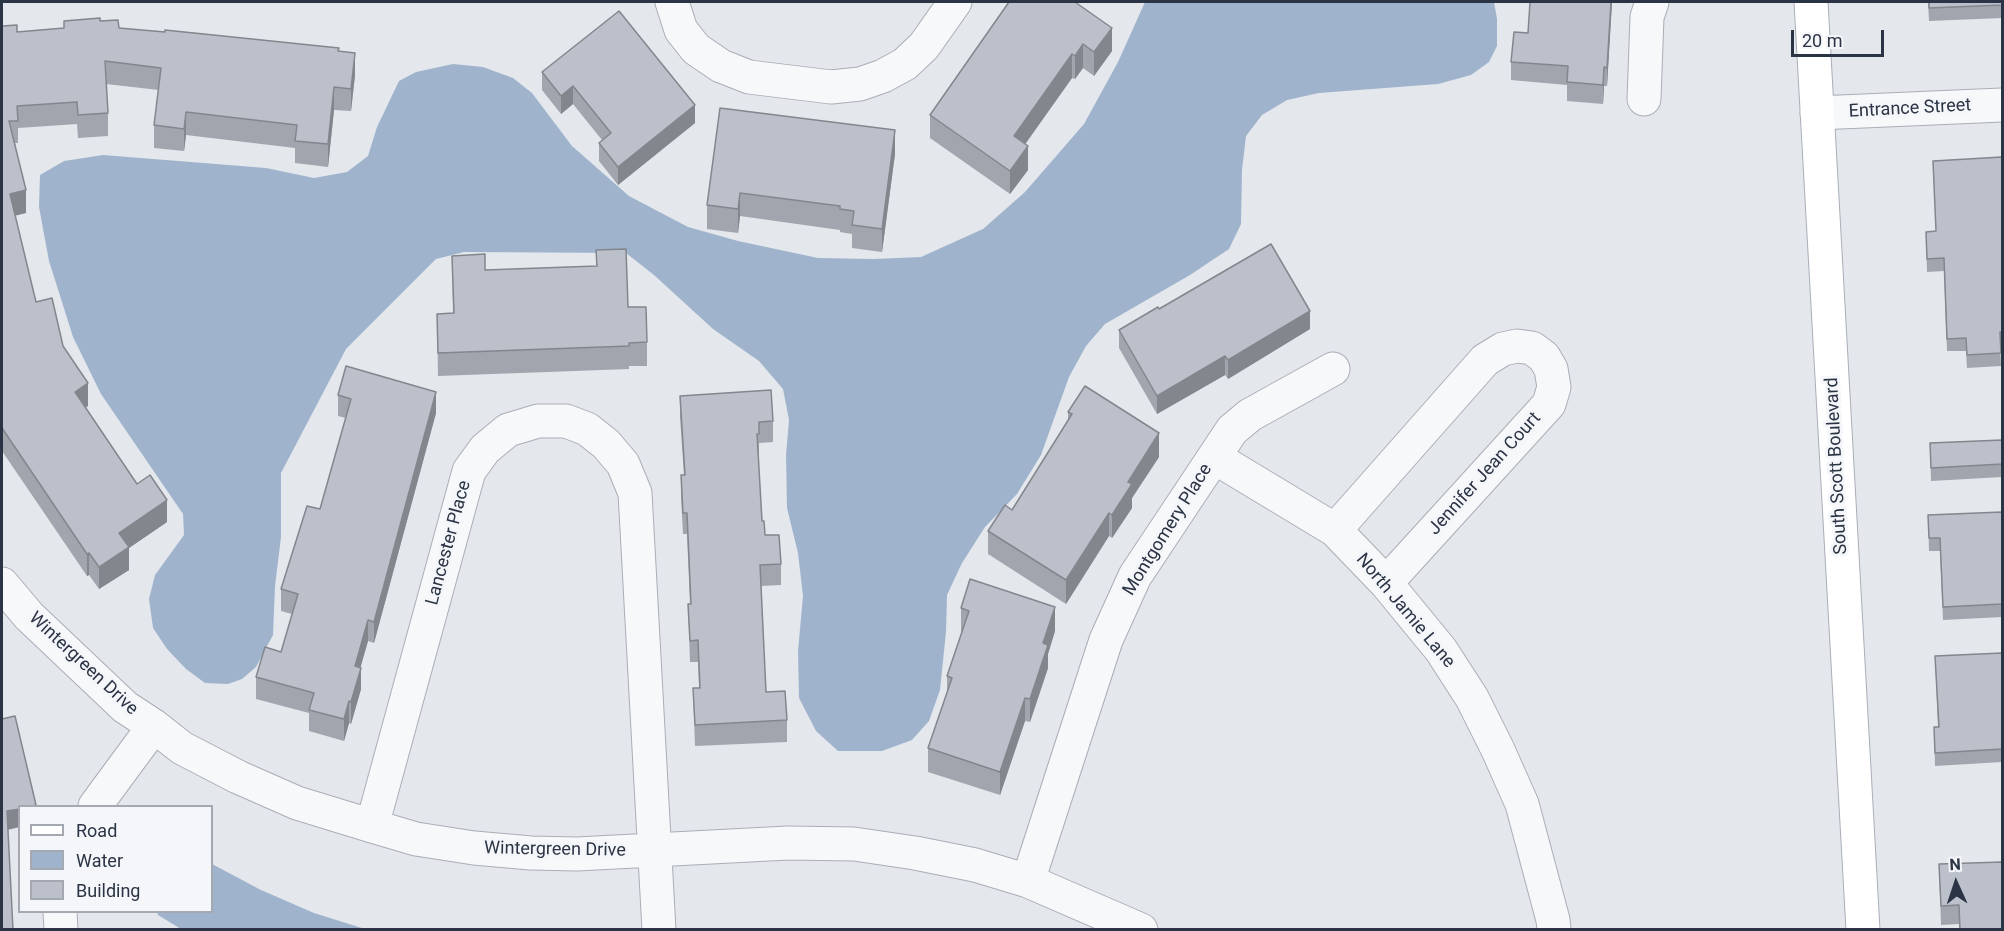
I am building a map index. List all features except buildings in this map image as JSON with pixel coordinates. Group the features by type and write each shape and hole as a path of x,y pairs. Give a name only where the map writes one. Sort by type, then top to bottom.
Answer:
{"main road":[{"name":"South Scott Boulevard","path":"1811,2 1863,930"}],"street":[{"path":"672,2 681,30 696,49 721,66 749,77 831,87 860,84 883,76 905,64 924,46 955,2"},
{"path":"1644,99 1647,17 1652,2"},
{"name":"Entrance Street","path":"1817,113 2002,105"},
{"name":"Jennifer Jean Court","path":"1335,530 1485,360 1503,349 1517,346 1532,348 1544,357 1551,369 1554,387 1549,404 1386,583"},
{"name":"Montgomery Place","path":"1028,881 1106,640 1135,576 1232,430 1250,415 1333,369"},
{"name":"Lancester Place","path":"372,826 469,471 485,449 508,430 538,421 566,421 587,429 606,444 623,464 635,493 659,930"},
{"name":"North Jamie Lane","path":"1214,457 1335,530 1386,583 1441,650 1472,698 1522,804 1554,930"},
{"name":"Wintergreen Drive","path":"2,584 29,616 125,707 182,748 238,777 297,803 372,826 416,839 485,849 577,854 788,843 854,844 975,865 1028,881 1141,930"},
{"path":"96,805 154,726"},
{"path":"60,913 61,930"}],"water":[{"path":"1145,2 1494,2 1497,19 1497,46 1489,62 1471,75 1438,84 1319,93 1287,100 1262,115 1246,136 1242,170 1241,224 1229,249 1190,275 1105,324 1086,346 1069,377 1041,455 1017,494 985,527 962,563 947,595 940,690 929,721 912,740 882,751 838,751 816,731 799,698 798,651 803,596 798,553 787,508 786,455 789,420 783,389 759,361 713,329 654,275 626,253 464,252 436,259 346,349 281,473 281,537 275,586 273,635 256,667 242,679 228,684 205,683 186,669 167,649 153,628 149,599 155,575 184,535 183,514 101,394 73,337 49,261 39,207 40,175 64,161 103,155 266,168 314,178 347,172 368,156 377,127 399,81 416,72 453,64 483,67 513,78 532,93 572,146 629,196 688,227 738,241 818,258 921,257 983,229 1025,192 1084,124 1118,62"},
{"path":"213,865 261,890 314,913 365,929 181,929 157,913 213,913"}]}
